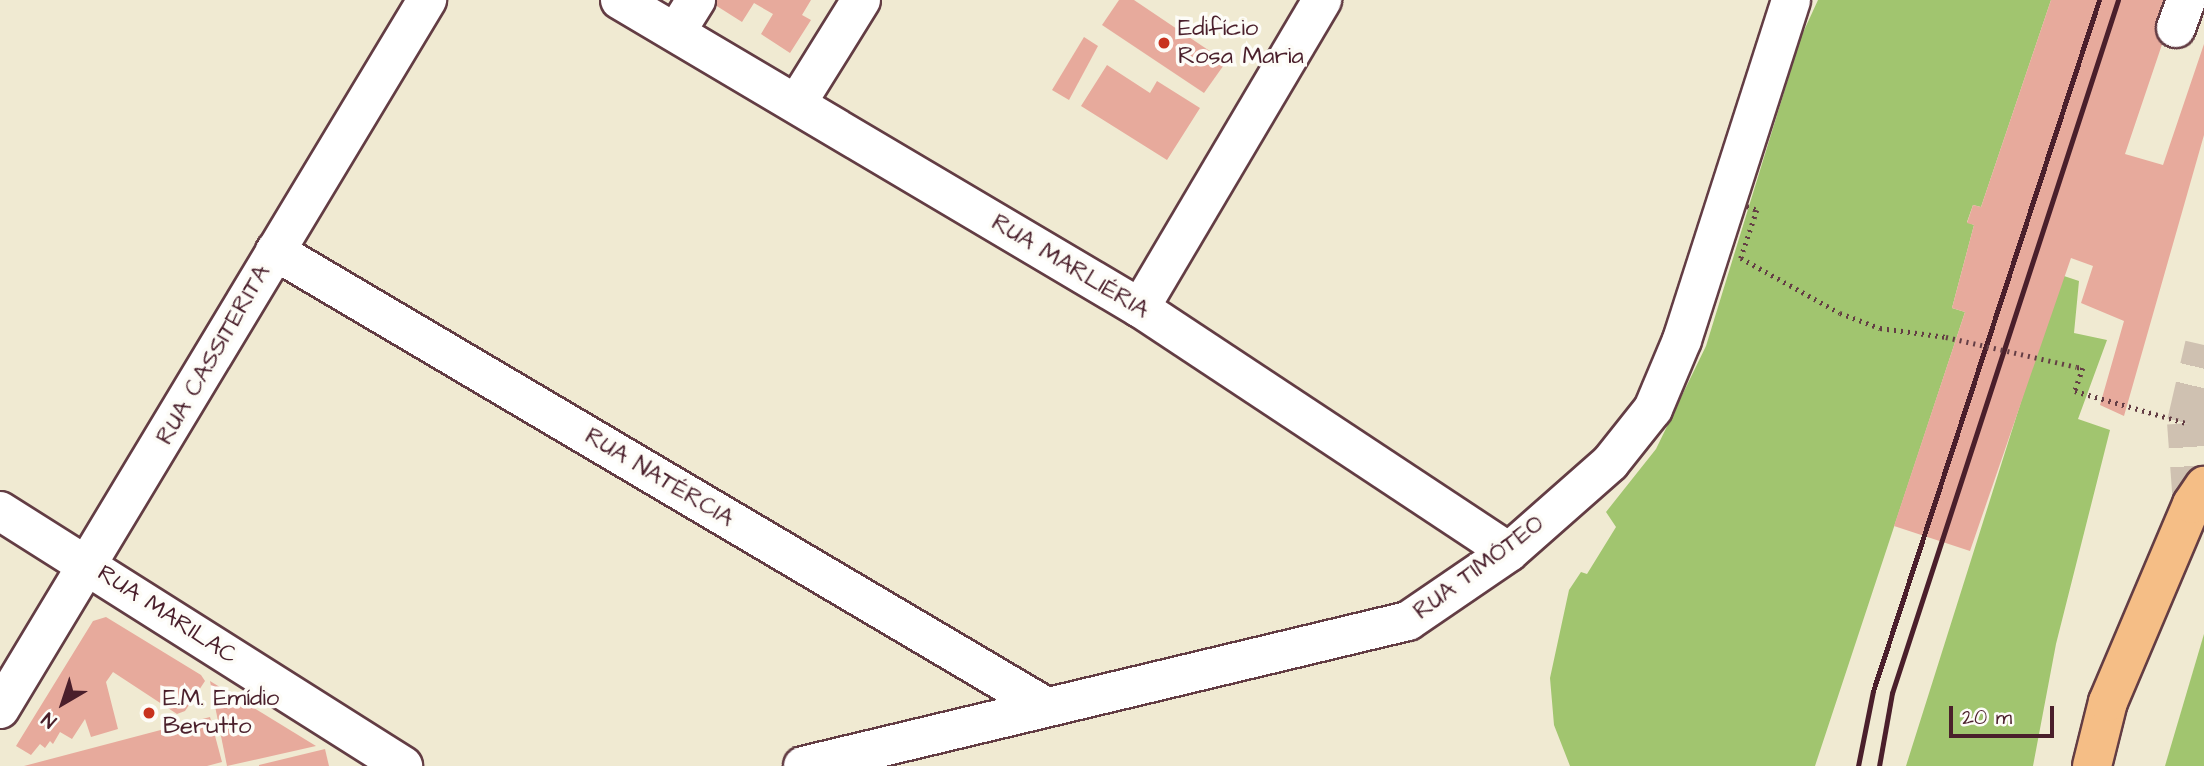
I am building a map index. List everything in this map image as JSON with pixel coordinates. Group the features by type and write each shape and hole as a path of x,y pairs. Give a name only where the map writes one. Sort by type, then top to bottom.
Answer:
{"main road":[{"path":"2092,766 2108,702 2192,504 2204,486"}],"street":[{"name":"RUA CASSITERITA","path":"0,709 427,0"},
{"name":"RUA MARLIÉRIA","path":"620,0 1140,308 1509,552"},
{"path":"676,32 696,0"},
{"path":"797,103 862,0"},
{"path":"1140,308 1322,0"},
{"name":"RUA TIMÓTEO","path":"803,766 1043,705 1408,621 1509,552 1610,463 1653,409 1686,328 1791,0"},
{"name":"RUA NATÉRCIA","path":"275,251 1043,705"},
{"name":"RUA MARILAC","path":"0,511 403,766"}],"path":[{"path":"1747,206 1756,211 1741,258 1840,313 1880,328 1946,337 2083,368 2075,391 2186,423"}],"green space":[{"path":"1818,0 2051,0 1981,207 1973,205 1967,222 1974,225 1952,308 1965,312 1815,766 1570,766 1554,725 1550,678 1569,590 1581,572 1587,574 1616,527 1606,512 1656,449 1706,346 1801,37"},
{"path":"2061,275 2079,281 2074,333 2107,340 2078,419 2110,430 2056,644 2033,766 1906,766"},
{"path":"2204,634 2204,766 2165,766"}],"building":[{"path":"714,0 811,0 802,15 811,20 790,53 761,34 773,14 754,3 742,22 712,3"},
{"name":"Edifício Rosa Maria","path":"1119,0 1134,0 1226,62 1204,93 1102,25"},
{"path":"2051,0 2177,0 2125,154 2163,165 2204,44 2204,135 2124,416 2100,405 2124,321 2081,303 2093,266 2071,258 1970,551 1894,526 1965,312 1952,308 1974,225 1967,223 1973,205 1981,207"},
{"path":"1084,37 1098,46 1069,100 1052,90"},
{"path":"1107,65 1150,93 1157,81 1200,108 1167,160 1081,106"},
{"path":"106,617 201,675 205,681 185,711 177,714 113,672 106,682 118,729 91,737 85,719 72,739 60,732 53,744 50,741 45,748 40,744 31,755 16,746 93,621"},
{"path":"210,681 316,746 227,766"},
{"path":"210,717 222,762 207,766 24,766"},
{"path":"325,749 329,766 259,766 259,765"}],"tunnel":[{"path":"2192,504 2186,423 2204,345"}],"railway":[{"path":"1858,766 1873,691 2099,0"},
{"path":"1879,766 1892,693 2118,0"}],"place":[{"name":"Edifício Rosa Maria","path":"1164,43"},
{"name":"E.M. Emídio Berutto","path":"149,713"}]}
